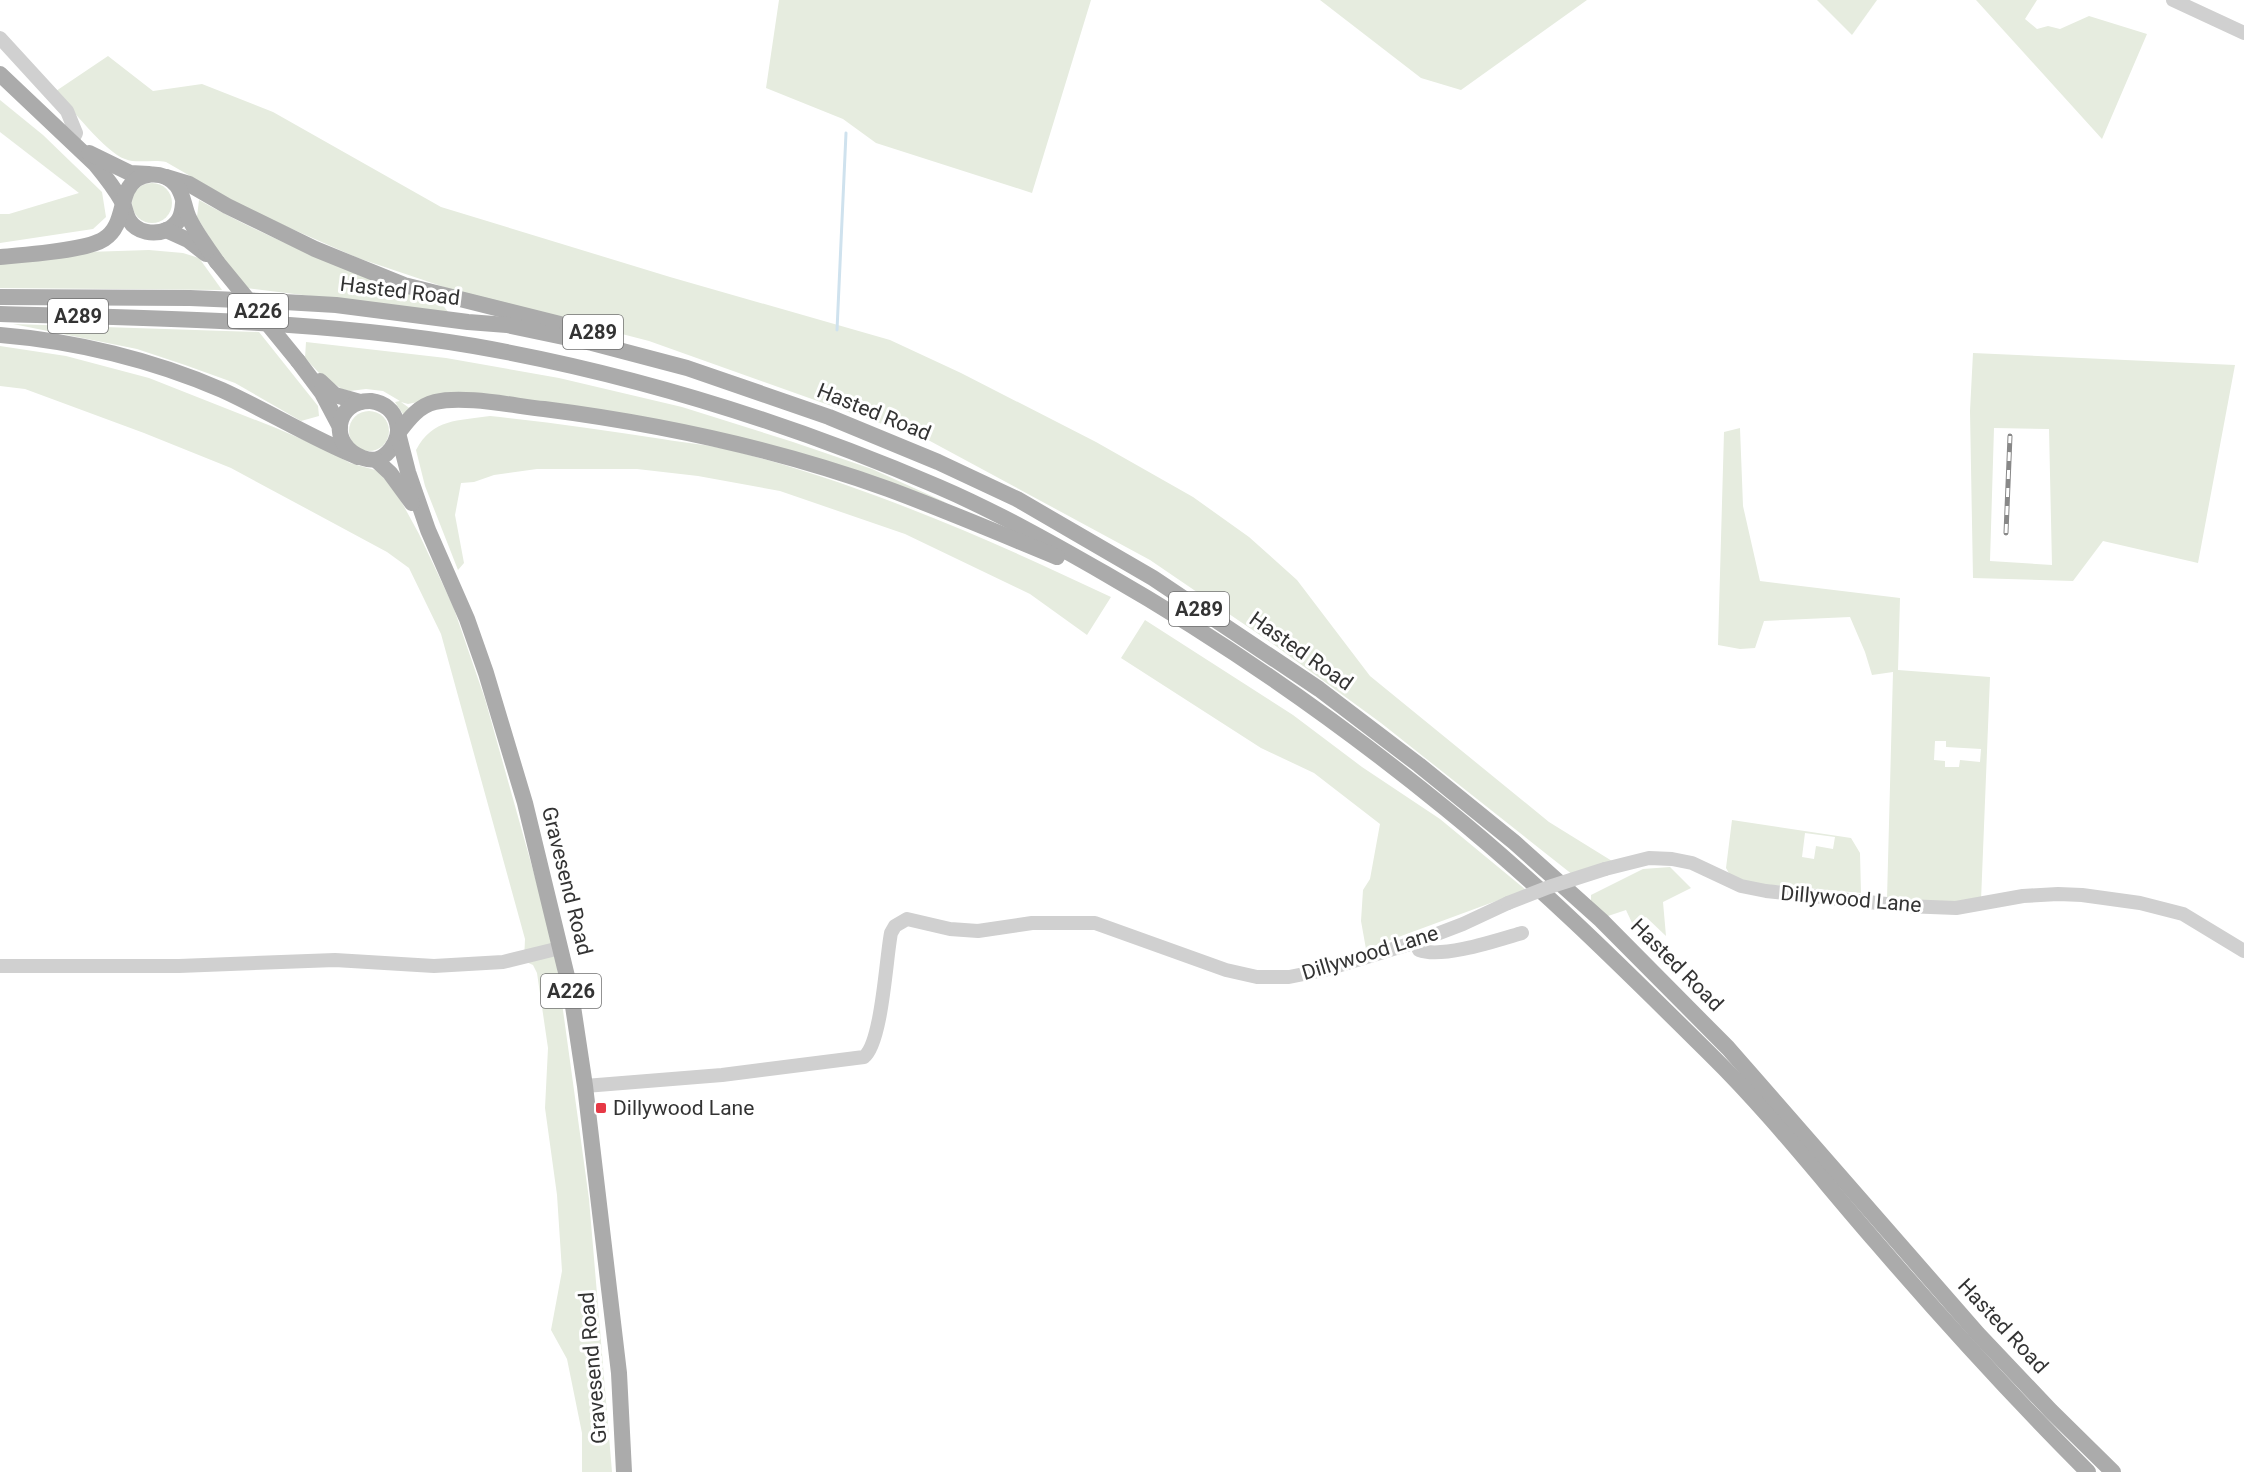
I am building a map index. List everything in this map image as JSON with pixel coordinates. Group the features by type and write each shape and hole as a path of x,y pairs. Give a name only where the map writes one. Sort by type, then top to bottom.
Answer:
{"main road":[{"path":"0,74 76,145 109,181 124,205 132,225 152,234 175,225 182,216 183,203 179,189 158,176 130,173 76,145"},
{"path":"0,257 94,244 105,239 112,232 124,205 128,188 135,180 158,176"},
{"name":"A289","path":"158,176 189,184 227,207 315,249 404,285 637,343 794,395 933,451 1017,499"},
{"name":"A226","path":"183,203 188,216 217,262 322,393 340,427"},
{"name":"A226","path":"166,230 189,240 217,262"},
{"name":"Hasted Road","path":"0,297 190,298 284,302 507,325 592,343 687,368 764,394 891,441 1017,499 1153,578 1319,689 1419,765 1514,842 1601,920 1728,1048 1789,1114 1978,1334 2113,1472"},
{"name":"Hasted Road","path":"0,314 178,318 363,331 495,350 620,377 771,422 940,488 1026,530 1135,591 1226,647 1370,749 1447,810 1588,934 1632,980 1716,1060 1976,1356 2088,1472"},
{"name":"A289","path":"0,335 77,346 165,369 221,390 331,446 358,457"},
{"name":"A226","path":"298,361 330,392 360,402"},
{"name":"A289","path":"398,433 408,419 423,407 446,401 497,403 570,412 669,429 758,450 886,489 980,525 1135,591"},
{"path":"360,402 377,402 392,411 398,425 395,443 389,452 376,460 358,457 343,443 340,427 345,412 360,402"},
{"name":"Gravesend Road","path":"398,433 408,472 428,530 486,673 525,803 571,993 585,1086 619,1373 624,1472"},
{"name":"Gravesend Road","path":"376,460 400,484 428,530"}],"street":[{"path":"2173,0 2244,33"},
{"path":"0,38 67,111 76,133 76,145"},
{"name":"Dillywood Lane","path":"585,1086 722,1075 862,1058 873,1045 891,933 895,926 906,919 950,929 978,930 1032,923 1095,923 1226,970 1257,977 1289,977 1324,970 1416,942 1549,886 1649,858 1692,863 1740,886 1766,891 1905,906 1956,908 2023,896 2058,894 2116,900 2183,914 2244,951"},
{"path":"1416,942 1419,950 1427,954 1465,949 1522,933"},
{"path":"0,966 180,966 335,960 446,966 503,962 560,948"}],"shaded area":[{"path":"779,0 1091,0 1032,193 876,143 843,119 766,88"},
{"path":"1320,0 1587,0 1461,90 1421,78"},
{"path":"1817,0 1877,0 1852,35"},
{"path":"1976,0 2037,0 2025,19 2037,29 2048,26 2060,29 2089,16 2147,34 2102,139"},
{"path":"108,56 153,91 202,84 273,112 441,207 670,277 890,340 961,373 1096,442 1193,497 1249,537 1297,580 1370,676 1549,822 1612,861 1573,875 1381,723 1273,644 1150,560 930,441 649,341 456,291 358,258 249,210 166,162 135,161 117,155 89,129 56,91"},
{"path":"0,100 43,135 102,192 106,217 93,229 0,243 0,214 9,214 79,193 0,132"},
{"path":"152,183 166,189 172,203 166,217 152,223 138,217 132,203 138,189"},
{"path":"199,200 228,216 318,257 441,303 449,313 246,288 217,250 197,217"},
{"path":"149,250 183,253 199,258 222,290 0,288 0,263 87,252"},
{"path":"13,324 259,332 318,406 319,416 301,421 235,383 137,349"},
{"path":"306,342 446,358 559,378 682,407 872,469 947,503 787,452 437,398 408,404 401,402 412,410 405,417 395,402 400,401 383,391 366,389 350,391 342,389 322,376 305,358"},
{"path":"0,346 66,356 149,378 276,428 329,451 350,463 375,470 382,475 401,501 419,534 453,606 485,699 554,945 589,1199 612,1472 582,1472 582,1433 567,1359 551,1330 562,1271 557,1195 545,1108 548,1048 537,973 533,965 524,961 525,939 441,634 409,568 387,552 231,468 25,389 0,386"},
{"path":"1973,353 2235,365 2198,563 2103,541 2073,581 1973,578 1970,411","holes":["1994,428 2049,429 2052,565 1990,561"]},
{"path":"369,411 383,417 389,431 383,445 369,451 355,445 349,431 355,417"},
{"path":"490,416 576,426 707,446 783,465 926,515 1019,554 1111,597 1087,635 1030,594 905,534 780,491 698,476 637,469 537,469 494,475 474,482 461,483 455,515 464,563 458,570 425,486 416,450 430,432 438,426"},
{"path":"1740,428 1743,506 1760,581 1900,598 1898,670 1990,677 1981,901 1935,902 1887,899 1893,672 1872,675 1850,617 1764,621 1755,648 1740,649 1718,645 1724,432","holes":["1935,741 1946,741 1946,747 1981,749 1980,762 1960,760 1959,767 1945,767 1945,761 1934,760"]},
{"path":"1145,620 1293,715 1362,767 1440,819 1526,890 1366,949 1361,921 1363,890 1370,879 1380,824 1314,773 1261,748 1121,658"},
{"path":"1732,820 1851,838 1860,853 1861,893 1750,883 1730,875 1726,868","holes":["1805,833 1835,837 1833,849 1816,846 1814,859 1802,857"]},
{"path":"1670,867 1691,888 1663,902 1666,936 1646,917 1633,925 1626,910 1608,916 1591,902 1591,895 1643,869"}],"waterway":[{"path":"837,330 846,133"}],"railway":[{"path":"2006,533 2010,436"}],"place":[{"name":"Dillywood Lane","path":"601,1108"}]}
